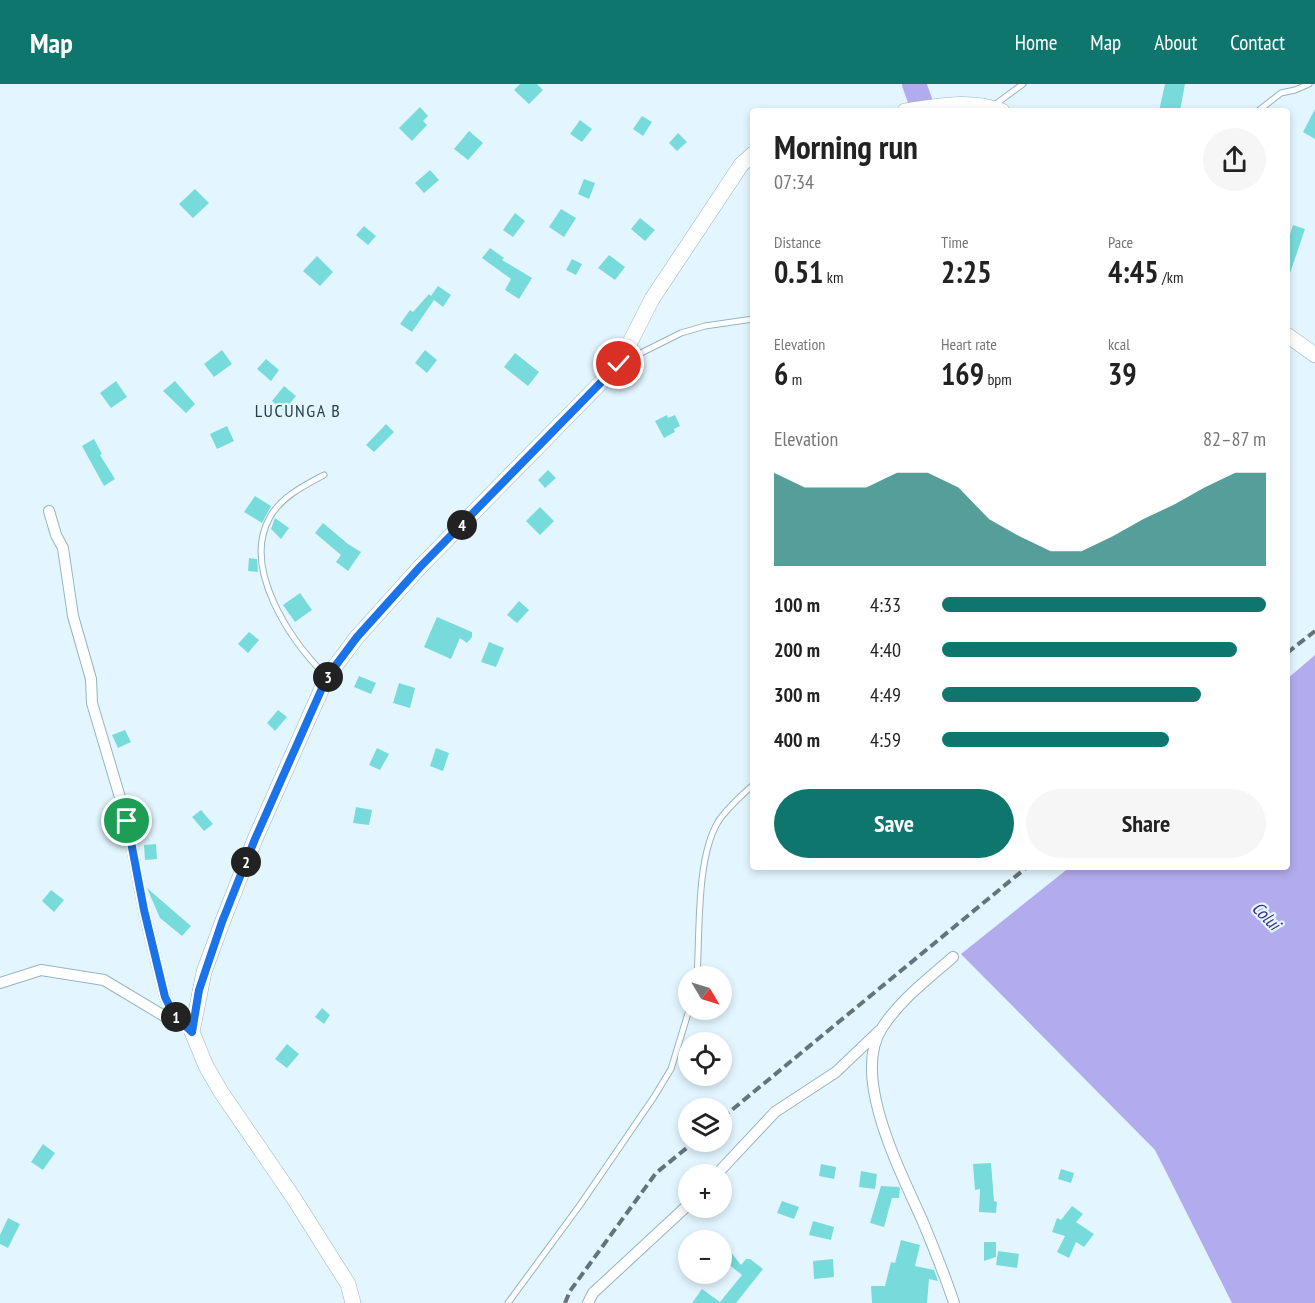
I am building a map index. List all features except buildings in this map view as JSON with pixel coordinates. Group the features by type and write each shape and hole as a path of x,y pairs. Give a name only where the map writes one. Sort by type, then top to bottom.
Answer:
{"street":[{"path":"923,108 948,104 975,104 993,108"},
{"path":"192,1032 199,990 222,922 255,839 327,677 357,637 420,567 619,364 652,299 741,165 750,157"},
{"path":"1290,337 1315,355"},
{"path":"49,511 56,535 63,548 73,616 91,679 92,703 127,821 144,910 165,997 174,1015 192,1032 206,1066 221,1092 293,1197 348,1284 353,1303"},
{"path":"726,1164 775,1112 836,1072 881,1029 918,987 952,957"},
{"path":"2,984 41,970 104,980 192,1032"},
{"path":"881,1029 871,1062 881,1123 942,1267 954,1303"},
{"path":"588,1303 593,1293 678,1214"}],"lane":[{"path":"998,108 1023,84"},
{"path":"1262,108 1281,93 1309,84"},
{"path":"619,364 681,333 705,326 750,319"},
{"path":"324,475 304,485 277,507 265,529 262,555 266,580 275,609 304,653 327,677"},
{"path":"698,966 706,855 719,821 750,788"},
{"path":"508,1303 580,1205 654,1097 671,1069 686,1020"}],"water":[{"path":"1315,655 1315,1303 1232,1303 1155,1150 961,954 1066,870 1290,870 1290,676"}],"waterway":[{"name":"Colui","path":"914,84 923,108"}],"railway":[{"path":"1290,651 1315,631"},
{"path":"732,1110 1023,870"},
{"path":"565,1303 570,1291 656,1173 682,1152"}],"district":[{"name":"LUCUNGA B","path":"298,411"}],"route":[{"path":"127,821 144,910 165,997 174,1015 192,1032 199,990 222,922 255,839 327,677 357,637 420,567 619,364"}]}
